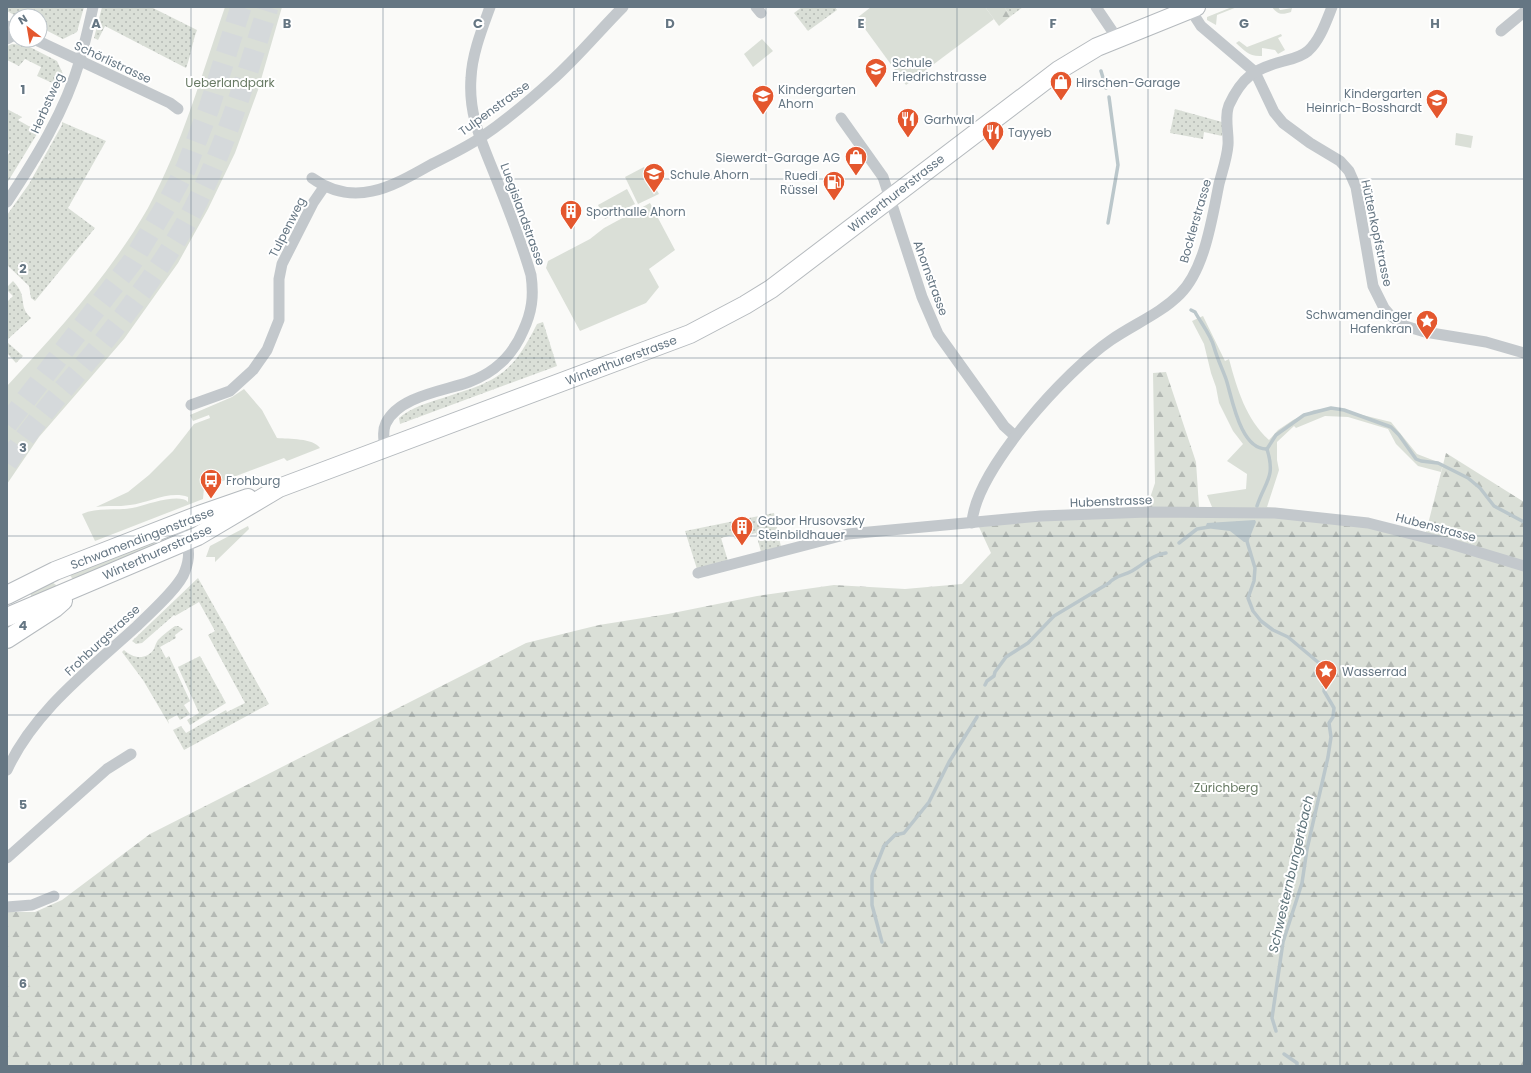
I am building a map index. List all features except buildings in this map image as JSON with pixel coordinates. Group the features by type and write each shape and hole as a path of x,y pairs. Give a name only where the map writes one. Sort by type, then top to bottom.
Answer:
{"main road":[{"name":"Winterthurerstrasse","path":"66,592 198,536 279,488 385,450 690,334 714,323 771,289 1059,70 1097,47 1193,8"},
{"name":"Schwamendingenstrasse","path":"7,594 55,571 174,524 279,488"},
{"path":"7,639 55,608 63,601 66,592 63,582 55,571"},
{"path":"7,617 66,592"}],"street":[{"name":"Herbstweg","path":"7,202 30,168 47,136 80,61 94,7"},
{"name":"Luegislandstrasse","path":"385,450 384,433 386,423 390,416 403,405 418,397 470,382 496,368 510,355 529,318 533,290 531,275 501,189 479,138 473,118 471,76 475,56 490,7"},
{"name":"Tulpenstrasse","path":"312,178 324,187 353,193 382,190 479,138 552,80 623,7"},
{"path":"1096,7 1117,38"},
{"name":"Bocklerstrasse","path":"972,523 973,511 986,482 1015,436 1073,371 1111,340 1149,318 1174,300 1186,288 1199,263 1219,187 1228,146 1227,110 1244,80 1265,66 1291,59 1306,52 1320,35 1332,7"},
{"name":"Hüttenkopfstrasse","path":"1193,8 1201,26 1255,72 1274,112 1283,123 1310,144 1340,161 1349,171 1356,187 1373,286 1384,308 1390,316 1405,326 1425,332 1486,342 1524,353"},
{"path":"1501,31 1524,12"},
{"name":"Schörlistrasse","path":"48,46 170,103 178,109"},
{"name":"Ahornstrasse","path":"841,118 883,177 922,297 938,334 1004,426 1015,436"},
{"name":"Tulpenweg","path":"191,405 230,391 254,370 267,350 279,320 279,279 282,264 313,203 324,187"},
{"name":"Hubenstrasse","path":"698,573 848,534 888,529 1041,516 1141,512 1275,513 1375,524 1451,544 1524,566"},
{"path":"174,524 187,541"},
{"name":"Frohburgstrasse","path":"7,770 28,732 47,711 147,615 179,581 185,572 189,557 187,541"},
{"path":"7,858 107,769 131,754"},
{"path":"7,907 32,905 54,896"}],"green space":[{"path":"7,7 84,7 77,32 63,39 48,31 48,8 8,8 7,11"},
{"path":"102,7 151,7 197,30 186,68 105,26 98,40 94,38"},
{"name":"Ueberlandpark","path":"225,7 282,7 258,90 235,153 208,209 178,263 124,339 39,437 7,484 7,386 83,301 117,256 148,208 181,134"},
{"path":"802,7 835,7 837,10 808,31 794,13"},
{"path":"871,7 985,7 994,19 906,85 857,18"},
{"path":"985,7 1004,7 1011,16 999,26"},
{"path":"1004,7 1023,7 1011,16"},
{"path":"1232,7 1237,7 1217,15 1216,25 1207,20 1207,17"},
{"path":"1272,7 1278,7 1280,10 1292,8 1291,12 1283,14 1276,12"},
{"path":"1281,34 1282,36 1278,38 1285,50 1278,54 1275,50 1262,48 1262,56 1257,56 1247,52 1236,43 1239,41 1247,47"},
{"path":"762,39 773,51 753,67 744,54"},
{"path":"7,46 8,48 32,48 57,61 63,74 59,86 37,76 41,67 25,59 19,66 7,60"},
{"path":"7,109 22,117 18,120 32,128 39,123 40,125 39,129 36,128 34,132 37,134 7,183 7,156 10,152 7,149"},
{"path":"1175,109 1222,122 1222,136 1204,132 1203,139 1170,133"},
{"path":"62,122 106,141 68,208 95,228 35,301 31,298 29,286 7,265 7,215 29,184 62,125"},
{"path":"1456,133 1473,136 1471,148 1455,145"},
{"path":"644,167 659,194 638,204 625,177"},
{"path":"627,189 635,204 605,219 598,205"},
{"path":"650,203 675,250 649,269 659,287 646,303 580,331 546,268 548,261 590,239 604,228"},
{"path":"13,281 21,292 23,305 31,318 7,340 7,302 13,296 7,290 7,287"},
{"path":"1203,316 1225,361 1229,359 1235,381 1248,413 1261,432 1269,440 1278,430 1293,420 1314,410 1334,408 1391,422 1417,454 1443,464 1441,472 1418,466 1396,444 1388,429 1348,417 1325,416 1296,428 1294,426 1277,442 1277,460 1279,470 1267,507 1212,507 1207,495 1246,489 1247,474 1227,461 1243,444 1233,431 1219,403 1204,344 1192,321"},
{"path":"543,322 557,366 400,424 399,418 414,408 477,387 500,374 510,366 519,355 537,324"},
{"path":"7,342 23,356 16,363 7,353"},
{"name":"Zürichberg","path":"1166,372 1196,462 1199,507 1267,507 1311,512 1425,536 1446,453 1524,502 1524,1066 7,1066 7,912 35,912 62,900 150,834 526,643 599,625 668,614 757,596 834,585 905,589 962,584 991,553 979,527 1046,519 1144,516 1155,483 1153,373"},
{"path":"244,389 262,410 277,438 312,442 320,448 287,461 284,458 204,488 203,499 95,541 82,514 95,510 137,507 171,499 184,500 188,502 188,497 174,495 137,504 96,507 128,492 149,475 173,451 194,424 210,418 209,415 193,421 190,415 232,397"},
{"path":"774,513 781,547 761,552 756,533 735,539 733,535 721,538 728,561 697,569 685,531"},
{"path":"248,526 249,529 215,562 215,557 206,557 210,546"},
{"path":"166,535 173,537 73,580 69,573"},
{"path":"198,578 269,704 184,750 173,730 181,726 186,733 226,710 227,712 245,703 208,635 215,631 199,602 175,616 174,615 142,643 136,644 132,641"},
{"path":"52,582 56,585 56,588 33,600 28,589"},
{"path":"175,626 183,629 175,635 176,638 160,647 166,658 169,656 190,701 184,705 190,714 180,720 177,715 168,720 169,724 143,680 122,652 124,650 131,655 143,657 151,653 158,640"},
{"path":"200,656 226,703 190,725 187,720 199,713 178,667"}],"shaded area":[{"path":"1255,520 1256,522 1248,542 1244,542 1230,531 1205,528 1207,523"}],"waterway":[{"path":"1101,71 1106,88"},
{"path":"1108,223 1118,165 1109,97"},
{"path":"1191,310 1195,312 1213,343 1226,379 1234,409 1244,432 1250,441 1258,447 1267,449"},
{"path":"1267,449 1276,435 1304,415 1331,408 1344,410 1391,427 1399,435 1416,459 1438,463 1468,478 1480,488 1494,506 1524,522"},
{"name":"Schwesternbungertbach","path":"1257,506 1270,473 1267,449"},
{"path":"1179,543 1197,529 1209,527"},
{"name":"Schwesternbungertbach","path":"1246,538 1255,568 1254,581 1248,598 1253,611 1261,621 1273,630 1288,637 1319,663"},
{"path":"985,685 987,681 994,676 995,672 1006,657 1028,643 1054,616 1109,583 1114,578 1132,571 1152,558 1166,553"},
{"name":"Schwesternbungertbach","path":"1276,1031 1272,1018 1283,942 1302,883 1307,849 1328,757 1331,737 1329,723 1333,717 1334,708 1324,691 1326,678"},
{"path":"882,942 872,905 872,876 884,846 895,835 904,833 929,802 949,762 977,717"},
{"name":"Schwesternbungertbach","path":"1284,1054 1297,1063 1297,1066"}],"tunnel":[{"path":"7,424 132,262 167,204 186,168 209,108 241,7"},
{"path":"7,463 43,414 108,336 148,283 187,222 215,163 227,132 268,7"}],"place":[{"name":"Schule Friedrichstrasse","path":"876,88"},
{"name":"Hirschen-Garage","path":"1061,102"},
{"name":"Kindergarten Ahorn","path":"763,116"},
{"name":"Kindergarten Heinrich-Bosshardt","path":"1437,120"},
{"name":"Garhwal","path":"908,138"},
{"name":"Tayyeb","path":"993,152"},
{"name":"Siewerdt-Garage AG","path":"856,176"},
{"name":"Schule Ahorn","path":"654,194"},
{"name":"Ruedi Rüssel","path":"834,202"},
{"name":"Sporthalle Ahorn","path":"571,230"},
{"name":"Schwamendinger Hafenkran","path":"1427,340"},
{"name":"Frohburg","path":"211,500"},
{"name":"Gabor Hrusovszky Steinbildhauer","path":"742,546"},
{"name":"Wasserrad","path":"1326,690"}]}
